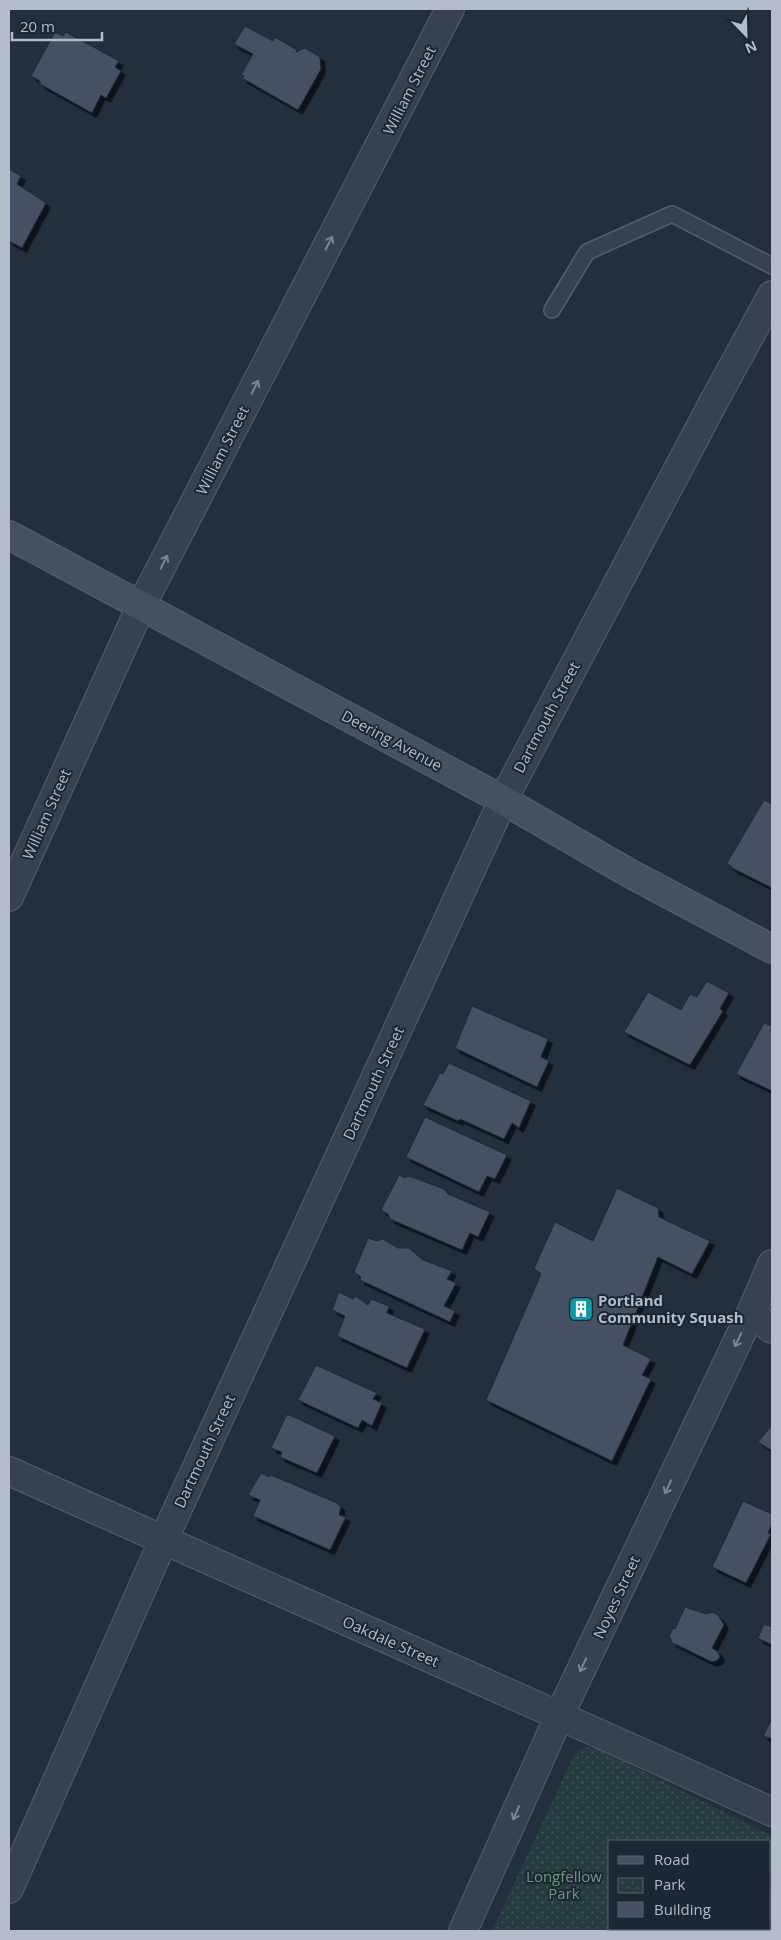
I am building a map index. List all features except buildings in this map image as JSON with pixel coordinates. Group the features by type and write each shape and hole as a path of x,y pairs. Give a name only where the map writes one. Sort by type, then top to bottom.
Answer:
{"main road":[{"name":"Deering Avenue","path":"9,535 502,800 629,873 772,949"}],"street":[{"name":"William Street","path":"9,897 141,606 450,9"},
{"name":"Dartmouth Street","path":"9,1888 163,1541 502,800 772,295"},
{"name":"Noyes Street","path":"463,1931 560,1714 761,1321 772,1264"},
{"name":"Oakdale Street","path":"9,1471 163,1541 560,1714 772,1812"}],"lane":[{"path":"552,310 587,252 672,214 772,266"}],"green space":[{"name":"Longfellow Park","path":"587,1747 596,1748 772,1836 772,1877 771,1840 608,1840 608,1930 674,1930 492,1931 572,1759 578,1751"}],"place":[{"name":"Portland Community Squash","path":"581,1309"}]}
